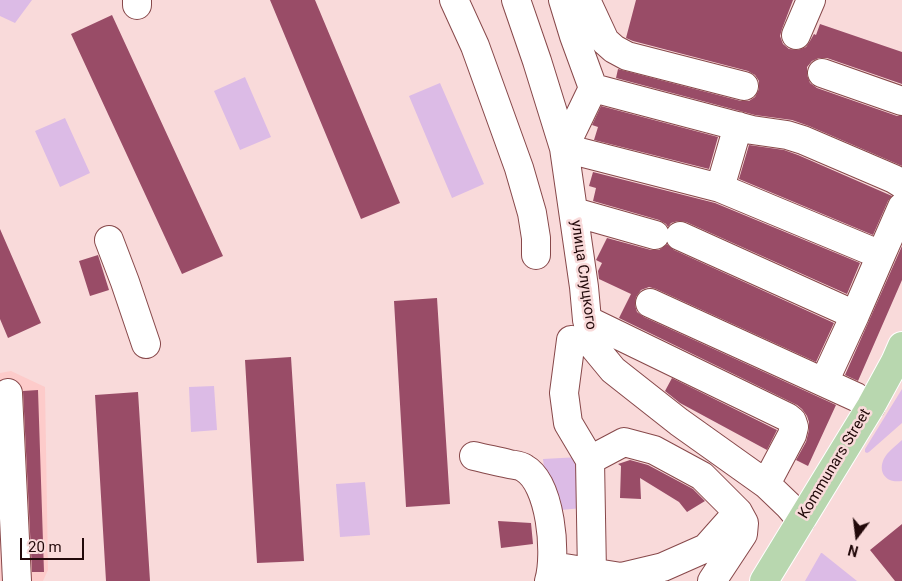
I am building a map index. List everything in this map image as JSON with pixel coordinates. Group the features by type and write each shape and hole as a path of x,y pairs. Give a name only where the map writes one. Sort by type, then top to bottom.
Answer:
{"main road":[{"name":"Kommunars Street","path":"764,581 870,406 902,346"}],"street":[{"path":"454,0 475,46 519,168 532,213 536,238 536,255"},
{"name":"улица Слуцкого","path":"516,0 564,148 584,287 579,330 612,370 679,422 766,484 789,506 800,520"},
{"path":"563,0 593,88 564,148 720,188 880,255"},
{"path":"586,0 605,41 614,49 627,56 744,86"},
{"path":"796,35 811,0"},
{"path":"822,74 902,101"},
{"path":"593,88 752,130 787,135 902,184"},
{"path":"720,188 738,126"},
{"path":"824,382 902,207"},
{"path":"574,212 668,235 854,315"},
{"path":"109,240 126,282 146,344"},
{"path":"650,302 856,397 870,406"},
{"path":"592,572 590,460 568,423 564,393 579,330 787,416 792,421 794,427 792,435 766,484"},
{"path":"8,393 17,581"},
{"path":"590,460 624,442 654,450 702,476 738,512 744,523 743,534 712,581"},
{"path":"474,456 523,467 534,477 542,490 550,521 551,574 592,572 621,576 663,567 706,548 738,512"}],"shaded area":[{"path":"0,0 32,0 15,23 0,16"},
{"path":"245,77 271,137 240,150 214,91"},
{"path":"440,83 484,184 452,198 409,96"},
{"path":"65,118 90,173 60,187 35,131"},
{"path":"11,371 45,387 48,570 43,581 0,581 0,373"},
{"path":"214,386 217,430 191,432 189,387"},
{"path":"902,389 902,423 869,452 865,452 865,449"},
{"path":"902,440 902,481 890,480 883,474 882,465 887,454"},
{"path":"580,457 583,508 549,511 543,459"},
{"path":"365,482 370,535 340,537 336,484"},
{"path":"822,553 857,581 805,581"}],"building":[{"path":"270,0 315,0 400,203 361,219"},
{"path":"636,0 793,0 780,36 783,44 789,49 798,50 806,47 814,34 816,35 820,24 902,52 902,84 827,58 819,58 812,61 807,67 807,75 810,83 817,88 897,116 902,116 902,166 792,120 755,115 616,78 618,69 741,101 749,101 755,97 759,89 759,81 755,75 748,71 626,38"},
{"path":"112,15 223,256 182,274 71,34"},
{"path":"601,106 718,137 709,169 594,140 598,127 592,125"},
{"path":"749,145 784,150 892,196 873,235 739,179"},
{"path":"593,172 715,203 860,263 847,294 686,222 678,221 671,223 668,227 659,220 593,201 596,188 589,186"},
{"path":"0,229 41,323 8,338 0,319"},
{"path":"607,238 651,250 659,250 667,244 674,250 834,323 816,362 656,289 649,287 641,290 636,297 635,305 637,312 644,317 836,405 808,466 796,460 806,442 809,430 807,416 797,405 619,318 631,294 599,279 598,271 602,263 596,260"},
{"path":"902,246 902,280 858,381 845,375"},
{"path":"98,255 109,290 90,296 79,261"},
{"path":"437,298 450,504 406,507 394,301"},
{"path":"291,357 304,561 257,563 245,360"},
{"path":"672,378 777,430 767,450 680,403 665,391"},
{"path":"38,390 44,572 32,572 23,391"},
{"path":"138,392 150,581 106,581 95,395"},
{"path":"630,460 648,465 693,489 705,501 687,512 679,502 640,478 641,499 620,498 621,466 618,464"},
{"path":"498,521 531,523 533,544 501,548"},
{"path":"902,524 902,581 895,581 870,550"}]}
